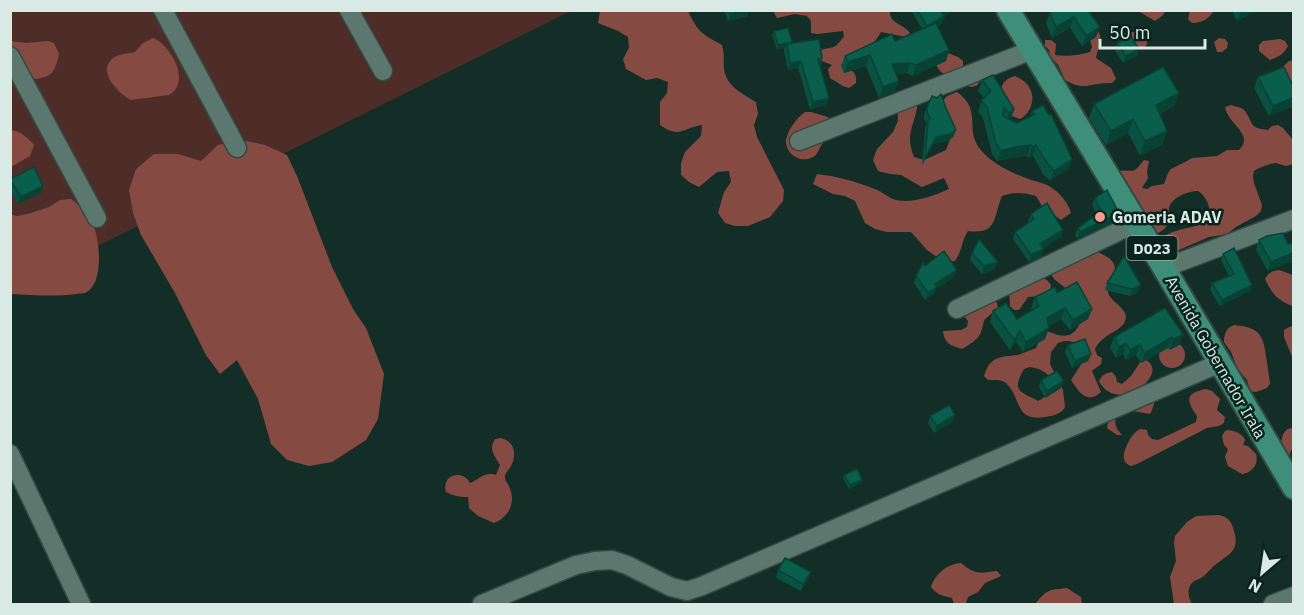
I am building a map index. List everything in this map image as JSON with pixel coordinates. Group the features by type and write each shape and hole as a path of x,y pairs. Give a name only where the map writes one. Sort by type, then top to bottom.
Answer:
{"main road":[{"name":"Avenida Gobernador Irala","path":"1008,10 1164,268 1293,488"}],"street":[{"path":"163,10 237,148"},
{"path":"349,10 383,70"},
{"path":"798,141 1032,50"},
{"path":"10,56 97,218"},
{"path":"1164,268 1293,219"},
{"path":"957,309 1136,224"},
{"path":"482,604 576,566 595,561 612,560 671,587 687,591 1220,363"},
{"path":"10,454 81,604"},
{"path":"1274,604 1293,596"}],"shaded area":[{"path":"775,10 890,11 892,19 910,33 906,37 881,32 864,53 841,65 856,76 856,83 849,88 830,78 828,69 832,65 822,61 819,55 821,50 838,44 844,36 843,31 811,33 811,21 807,16 795,14 777,18"},
{"path":"1190,10 1214,11 1205,20 1192,23 1188,19"},
{"path":"11,11 571,11 11,289"},
{"path":"600,11 688,11 702,32 722,45 725,75 736,89 756,102 758,114 754,125 757,137 784,190 783,201 770,217 748,226 725,223 718,213 724,192 731,182 729,171 717,172 699,187 681,175 681,163 685,152 701,136 702,125 677,132 660,125 660,102 667,93 668,82 657,78 646,80 626,69 623,59 629,48 628,37 598,23"},
{"path":"1138,11 1165,11 1155,21"},
{"path":"1098,31 1101,41 1096,58 1111,68 1116,79 1112,83 1083,86 1065,80 1045,46 1045,40 1051,40 1056,44 1055,55 1077,55 1090,52 1092,47 1089,36"},
{"path":"1137,32 1147,39 1144,48 1138,50 1129,43 1127,35"},
{"path":"153,38 160,42 172,56 179,74 179,82 176,89 169,95 131,100 111,82 107,70 108,64 117,56 135,52 143,43"},
{"path":"1219,38 1225,39 1228,43 1227,48 1222,52 1217,52 1214,42"},
{"path":"1280,39 1288,46 1278,56 1270,60 1259,51 1259,45 1263,41"},
{"path":"10,41 54,43 59,54 52,73 33,79 11,58"},
{"path":"948,53 963,61 963,67 968,64 974,65 980,79 978,85 966,86 941,72 936,62"},
{"path":"1293,60 1293,106 1276,73"},
{"path":"1015,76 1027,84 1032,93 1029,110 1020,119 1008,115 1001,92 1004,83"},
{"path":"957,92 969,106 975,142 985,155 1010,171 1050,187 1064,199 1071,213 1061,220 1042,206 1036,196 1019,193 1002,196 990,227 978,232 968,231 955,261 944,262 927,250 911,232 887,232 875,229 865,223 855,201 813,184 817,174 831,176 875,189 900,201 929,197 949,189 944,178 922,187 901,175 878,171 873,160 877,149 893,132 898,121 897,97 918,101 910,135 914,157 924,160 946,150 950,139 939,105 947,96"},
{"path":"1231,105 1244,110 1257,128 1268,130 1278,125 1283,128 1293,140 1293,164 1286,166 1270,164 1254,171 1254,183 1262,205 1261,211 1256,216 1227,234 1209,237 1167,255 1157,241 1169,234 1206,221 1209,207 1206,200 1198,191 1185,193 1177,198 1169,208 1168,225 1153,235 1120,176 1120,171 1134,170 1144,160 1149,161 1148,178 1142,188 1147,189 1164,184 1171,169 1192,158 1217,156 1227,150 1239,150 1244,139 1227,113 1225,107"},
{"path":"805,112 828,117 831,122 832,136 822,144 815,156 808,159 795,156 786,145 793,124"},
{"path":"10,130 24,135 34,145 30,156 11,167"},
{"path":"242,140 265,145 287,155 332,267 353,309 366,328 384,374 378,419 366,440 332,462 309,466 287,460 271,444 258,399 237,360 220,374 206,355 175,293 141,235 133,213 129,190 136,169 154,154 178,154 201,161 218,145"},
{"path":"71,199 87,215 96,234 99,263 91,288 85,293 68,295 11,294 10,214 17,216 28,214 49,207 60,200"},
{"path":"1095,251 1107,257 1114,264 1113,279 1108,292 1125,313 1125,321 1120,328 1102,339 1095,349 1097,355 1102,358 1101,364 1092,371 1101,392 1096,396 1087,397 1077,389 1071,380 1084,360 1081,344 1064,341 1058,343 1051,352 1050,364 1063,390 1065,407 1059,413 1051,416 1035,418 1028,416 1020,408 1006,383 1000,380 988,380 984,376 986,369 996,359 1018,355 1036,348 1043,332 1066,336 1075,331 1081,321 1068,290 1051,274 1062,267 1071,266 1078,256","holes":["1030,367 1044,371 1050,377 1049,388 1038,401 1022,393 1018,387 1024,369"]},
{"path":"1279,270 1293,275 1293,306 1276,296 1265,279 1271,272"},
{"path":"1042,278 1051,285 1050,290 1040,296 1028,297 1019,310 1014,310 1010,306 1009,289"},
{"path":"993,299 998,308 984,320 980,335 975,341 962,349 947,341 943,331 961,330 967,327 968,321 961,312"},
{"path":"1234,325 1252,329 1262,338 1270,382 1267,388 1256,392 1250,391 1247,380 1236,367 1231,352 1224,342 1226,332"},
{"path":"1294,326 1293,359 1284,337 1284,330"},
{"path":"1172,342 1181,346 1185,355 1181,364 1172,368 1163,364 1159,355 1163,346"},
{"path":"1146,360 1152,366 1152,374 1139,389 1117,394 1107,391 1099,381 1101,377 1112,372 1117,382 1122,384 1131,376 1141,361"},
{"path":"1193,373 1195,378 1192,382 1184,387 1158,393 1150,414 1133,411 1116,415 1116,426 1122,435 1117,435 1107,428 1112,417 1118,412 1151,393 1167,380"},
{"path":"1206,389 1212,391 1220,399 1217,410 1225,417 1224,423 1207,428 1137,464 1131,466 1126,462 1124,455 1126,446 1138,430 1147,430 1152,439 1158,440 1196,422 1197,416 1189,401 1191,395"},
{"path":"1290,428 1293,429 1293,447 1290,460 1280,446 1284,433"},
{"path":"1228,430 1242,436 1245,440 1243,445 1248,446 1256,454 1256,464 1249,472 1242,474 1228,466 1225,457 1228,449 1224,445 1222,436"},
{"path":"501,438 510,443 514,450 512,463 505,478 512,494 512,500 507,514 494,523 478,516 469,508 468,497 446,492 445,486 450,478 458,475 463,476 470,483 485,475 496,475 500,465 492,446 495,439"},
{"path":"1219,515 1229,520 1232,525 1236,543 1234,548 1229,555 1191,584 1189,597 1192,604 1174,604 1170,577 1176,561 1175,536 1187,522 1196,516"},
{"path":"961,563 970,570 981,573 997,571 1001,576 985,583 978,592 968,597 966,603 971,604 954,604 952,598 943,596 931,587 942,570"},
{"path":"1067,588 1081,597 1082,604 1035,604 1049,591"}],"building":[{"path":"729,10 745,10 731,14"},
{"path":"917,10 945,10 941,12 945,16 927,26"},
{"path":"1053,10 1088,10 1100,27 1086,36 1074,17 1056,27 1050,13"},
{"path":"936,23 949,50 916,65 892,64 899,81 883,87 870,55 848,62 845,56 892,34 895,41"},
{"path":"788,28 792,42 778,45 774,31"},
{"path":"1130,35 1139,49 1126,56 1117,43"},
{"path":"819,39 822,58 818,59 829,98 813,102 801,61 790,63 787,44"},
{"path":"1163,67 1179,93 1156,105 1167,131 1145,141 1133,119 1111,131 1094,104"},
{"path":"1284,67 1293,86 1293,98 1273,106 1258,77"},
{"path":"993,75 1014,109 1009,113 1004,107 1003,116 1017,123 1035,114 1032,111 1043,105 1049,115 1051,114 1072,159 1054,171 1036,145 1001,151 996,144 987,107 981,101 991,91 982,80"},
{"path":"941,94 956,130 936,137 925,158 930,117 927,107 932,96 937,98"},
{"path":"34,167 43,186 21,197 10,179"},
{"path":"1107,190 1119,213 1080,232 1078,228 1101,211 1095,198"},
{"path":"1047,203 1063,230 1040,244 1044,249 1031,255 1015,232 1034,219 1031,214"},
{"path":"1283,233 1288,244 1293,243 1293,253 1271,262 1259,240"},
{"path":"979,239 998,262 984,266 972,253"},
{"path":"1234,248 1252,285 1222,300 1212,283 1234,274 1223,254"},
{"path":"944,251 957,270 935,284 937,287 928,293 916,276 923,263 925,266"},
{"path":"1124,256 1141,285 1132,289 1107,283"},
{"path":"1077,282 1092,309 1073,320 1065,308 1047,318 1049,328 1026,342 1020,331 1014,340 993,311 1006,303 1017,319 1039,306 1035,297 1055,287 1057,293"},
{"path":"1165,308 1183,334 1173,340 1172,337 1145,353 1140,344 1130,350 1126,343 1119,347 1114,337"},
{"path":"1085,339 1091,354 1075,361 1068,345"},
{"path":"1057,371 1064,381 1047,391 1041,380"},
{"path":"949,405 955,415 937,426 930,416"},
{"path":"857,469 862,480 850,485 844,475"},
{"path":"785,558 811,572 803,584 778,570"}],"place":[{"name":"Gomeria ADAV","path":"1100,217"}]}
